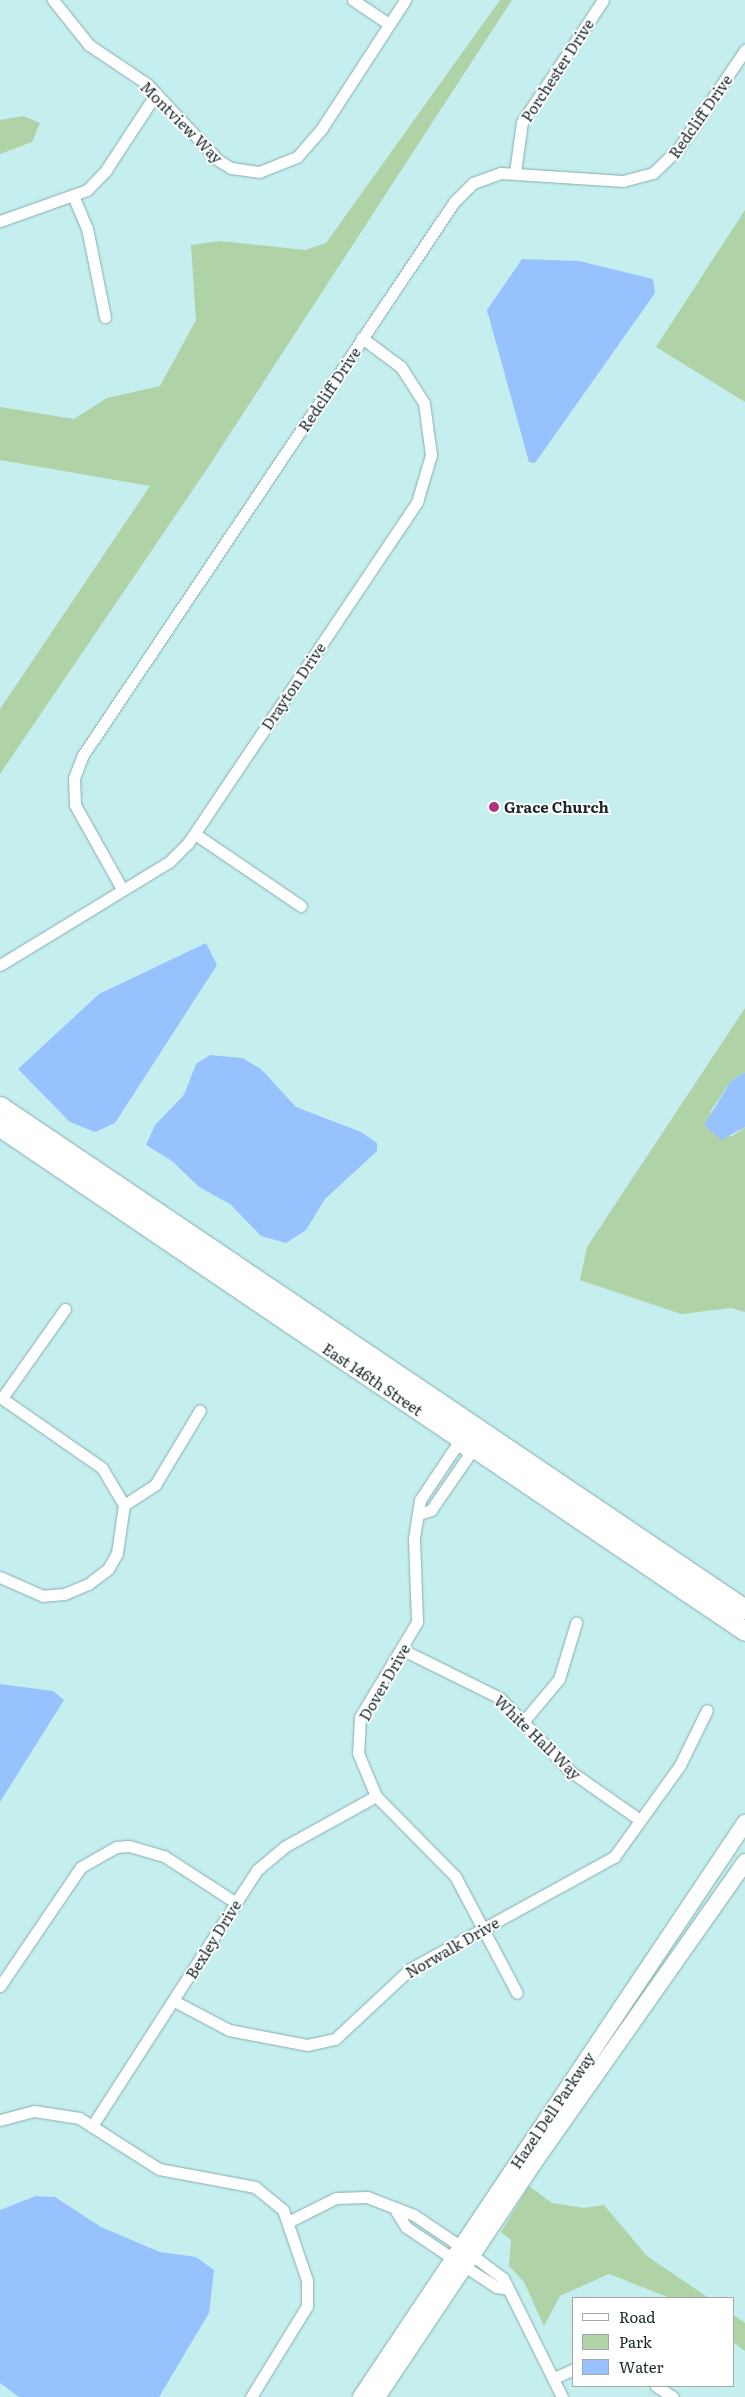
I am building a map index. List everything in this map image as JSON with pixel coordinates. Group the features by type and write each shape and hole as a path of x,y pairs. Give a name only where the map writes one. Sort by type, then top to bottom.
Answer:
{"main road":[{"name":"East 146th Street","path":"0,1106 470,1440 745,1631"},
{"name":"East 146th Street","path":"0,1127 470,1440 745,1609"},
{"name":"Hazel Dell Parkway","path":"377,2397 462,2256 745,1823"},
{"name":"Hazel Dell Parkway","path":"361,2397 745,1862"}],"street":[{"name":"Montview Way","path":"53,0 89,45 156,94 218,160 246,172 275,169 297,157 322,128 405,0"},
{"path":"353,0 389,24"},
{"name":"Porchester Drive","path":"515,172 522,122 603,0"},
{"name":"Redcliff Drive","path":"122,890 77,812 73,793 78,764 460,194 483,178 515,172 623,181 653,173 678,149 745,50"},
{"path":"0,221 74,198 97,181 156,94"},
{"path":"74,198 87,228 105,317"},
{"name":"Drayton Drive","path":"0,965 168,862 195,834 417,502 426,481 432,444 424,403 401,367 362,338"},
{"path":"195,834 301,906"},
{"path":"0,1577 28,1593 64,1594 96,1579 111,1564 122,1535 124,1505 102,1468 1,1398 65,1309"},
{"path":"124,1505 155,1485 200,1410"},
{"name":"Dover Drive","path":"470,1440 469,1455 431,1510 419,1514 414,1539 417,1622 403,1650 365,1707 358,1728 358,1753 376,1796 455,1876 517,1993"},
{"path":"523,1722 559,1679 576,1623"},
{"name":"White Hall Way","path":"403,1650 483,1687 523,1722 570,1771 640,1820"},
{"name":"Norwalk Drive","path":"174,2001 229,2030 293,2043 322,2043 353,2025 410,1969 609,1862 680,1764 707,1710"},
{"name":"Bexley Drive","path":"92,2126 236,1903 272,1855 376,1796"},
{"path":"0,1986 82,1867 116,1847 129,1846 164,1856 236,1903"},
{"path":"1,2118 51,2111 92,2126 160,2169 255,2187 290,2220 307,2280 307,2306 251,2397"},
{"path":"290,2220 346,2196 376,2199 396,2211 406,2227 462,2256 496,2287 508,2289 562,2397"},
{"path":"554,2378 572,2370"},
{"path":"658,2387 673,2397"}],"green space":[{"path":"500,0 512,0 207,469 0,774 0,709 150,486 0,460 0,407 74,419 107,398 160,386 196,320 191,245 220,241 305,250 326,243"},
{"path":"23,116 40,123 32,142 0,154 0,120"},
{"path":"745,210 745,402 656,347"},
{"path":"745,1008 745,1072 731,1081 710,1112 731,1137 745,1127 745,1312 731,1308 681,1314 580,1280 587,1247"},
{"path":"529,2186 552,2203 584,2208 604,2205 647,2256 708,2297 667,2297 609,2274 560,2296 544,2326 524,2282 509,2266 511,2240 501,2232"},
{"path":"735,2316 745,2323 745,2351 735,2344"}],"water":[{"path":"522,259 579,261 653,279 655,293 535,463 529,462 487,310"},
{"path":"206,943 217,965 115,1123 95,1132 70,1122 18,1069 99,994"},
{"path":"210,1055 242,1058 261,1069 296,1107 361,1132 377,1143 377,1151 325,1199 306,1230 286,1243 261,1236 230,1204 199,1187 172,1161 146,1145 155,1125 184,1095 196,1064"},
{"path":"745,1072 745,1127 721,1140 704,1125 731,1081"},
{"path":"0,1684 53,1691 64,1700 0,1802"},
{"path":"36,2196 55,2197 101,2227 160,2252 196,2257 214,2270 209,2313 159,2397 19,2397 0,2383 0,2210"}],"place":[{"name":"Grace Church","path":"494,807"}]}
